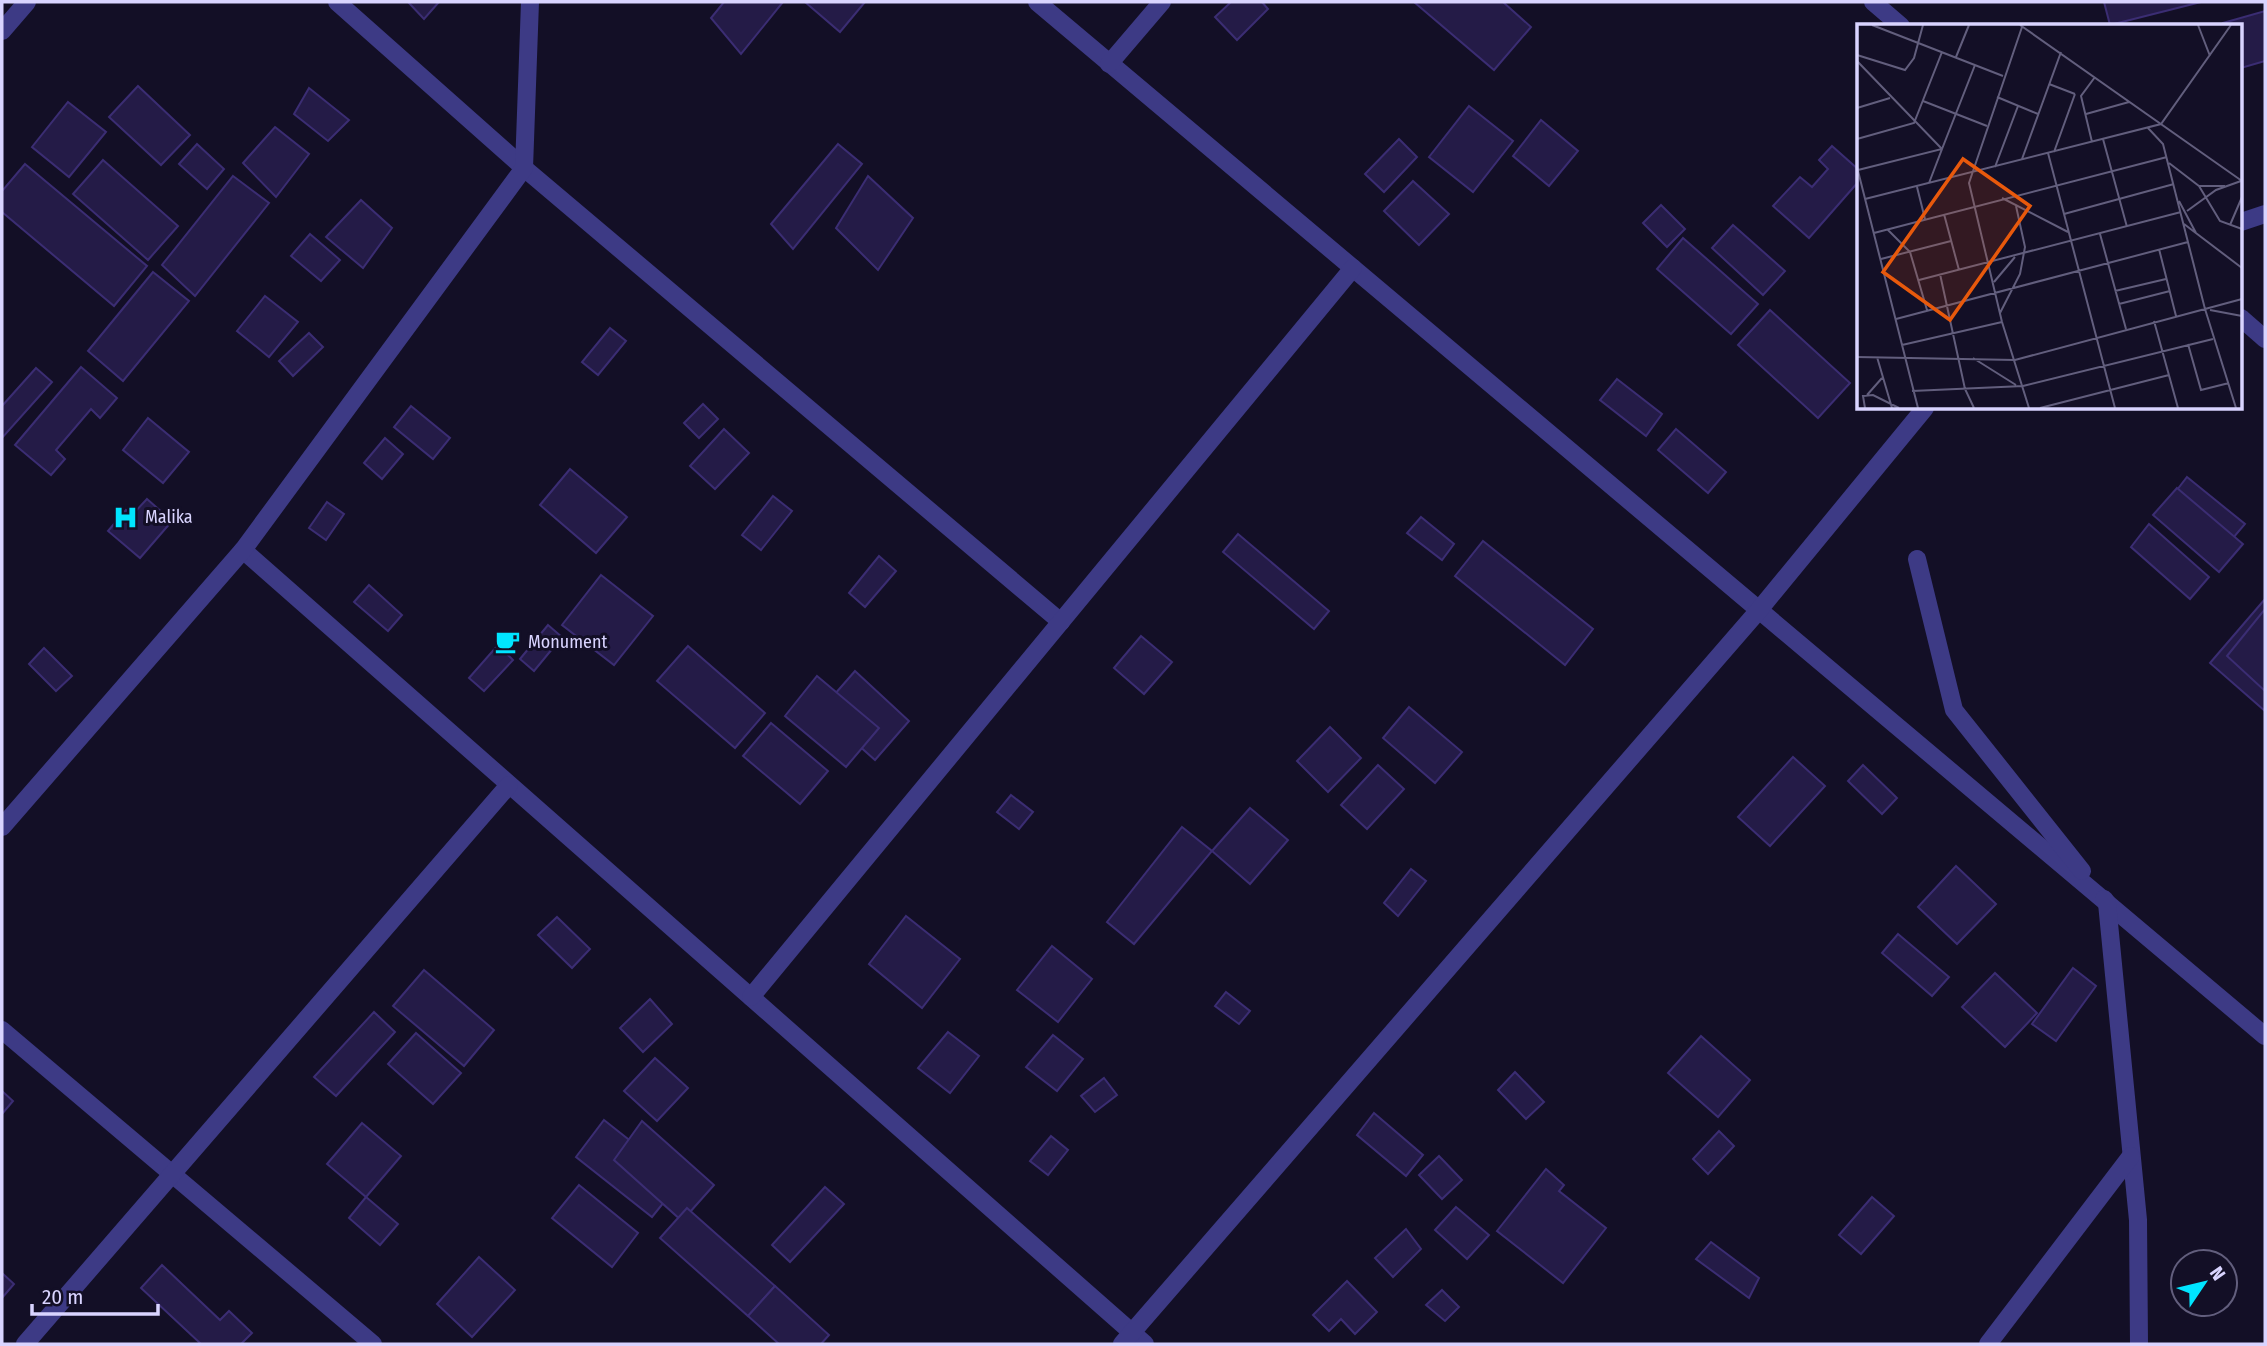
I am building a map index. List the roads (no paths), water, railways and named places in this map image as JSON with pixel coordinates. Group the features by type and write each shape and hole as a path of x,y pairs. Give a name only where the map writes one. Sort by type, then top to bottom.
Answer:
{"street":[{"path":"2,31 27,2"},
{"path":"337,2 524,168 1061,622"},
{"path":"2,827 243,550 524,168 530,2"},
{"path":"1037,2 2265,1036"},
{"path":"1109,64 1162,2"},
{"path":"1873,2 1899,24"},
{"path":"2242,222 2265,214"},
{"path":"751,997 1353,268"},
{"path":"2242,319 2265,339"},
{"path":"243,550 751,997 1133,1340 1759,610 1923,410"},
{"path":"1917,559 1954,710 2107,903 2138,1220 2139,1344"},
{"path":"24,1344 509,785"},
{"path":"2,1030 373,1344"},
{"path":"1988,1344 2131,1156"}],"place":[{"name":"Malika","path":"125,517"},
{"name":"Monument","path":"508,642"}]}
